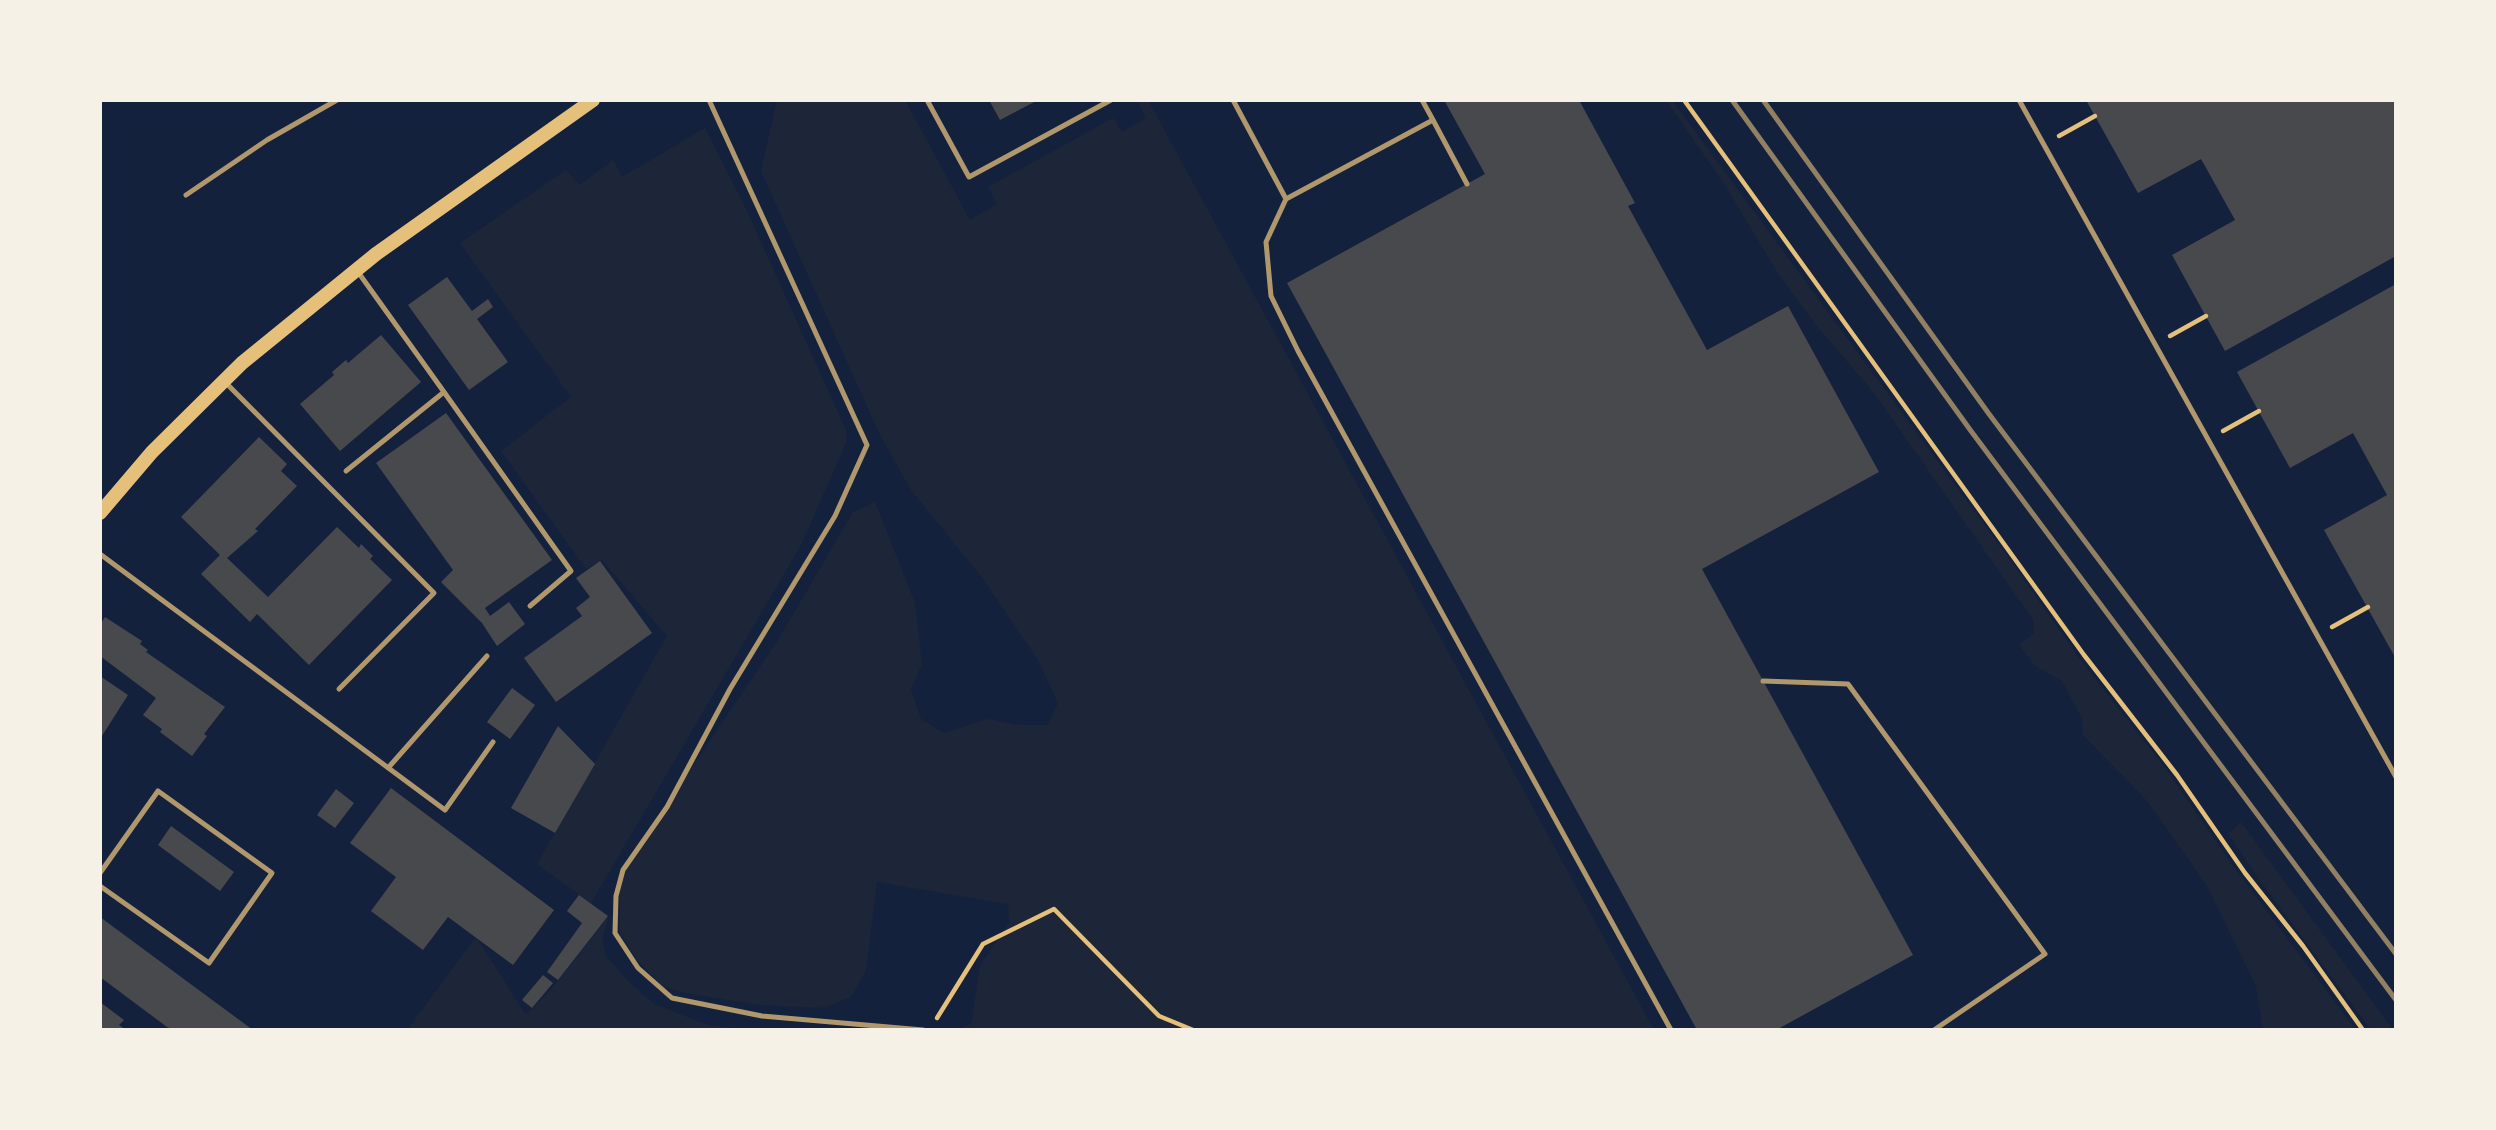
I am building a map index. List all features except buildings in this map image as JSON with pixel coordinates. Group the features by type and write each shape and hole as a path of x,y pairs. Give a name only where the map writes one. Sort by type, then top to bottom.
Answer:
{"main road":[{"path":"100,513 152,452 223,380 356,270 593,100"}],"lane":[{"path":"186,195 267,140 337,100"},
{"path":"709,100 867,445 835,516 730,689 667,807 623,870 615,896 615,933 638,968 671,998 762,1016 923,1030"},
{"path":"927,100 969,177 1111,100"},
{"path":"1233,100 1286,199"},
{"path":"1422,100 1467,184"},
{"path":"2019,100 2396,777"},
{"path":"1433,120 1286,199 1266,242 1271,296 1297,351 1671,1030"},
{"path":"356,270 571,571 530,606"},
{"path":"223,380 434,593 339,689"},
{"path":"346,471 444,392"},
{"path":"100,554 445,810 493,742"},
{"path":"388,768 487,656"},
{"path":"1763,681 1848,684 2045,954 1934,1030"},
{"path":"100,886 209,963 272,873 158,791 101,869"}],"path":[{"path":"1684,100 2084,655 2178,775 2245,873 2303,946 2363,1030"},
{"path":"2043,144 2095,116"},
{"path":"2155,345 2206,316"},
{"path":"2208,439 2259,411"},
{"path":"2317,635 2368,607"},
{"path":"936,1020 983,944 1054,909 1158,1016 1193,1030"}],"shaded area":[{"path":"777,100 905,100 970,220 997,204 988,187 1113,118 1122,132 1146,118 1137,100 1148,100 1654,1030 956,1030 971,1024 980,966 1009,923 1008,904 877,882 866,970 852,996 825,1008 759,1005 686,993 663,987 637,960 620,933 620,885 636,850 778,640 853,512 875,502 915,603 922,664 911,689 921,719 944,733 988,719 1019,725 1048,725 1058,703 1038,660 984,580 911,490 880,435 761,171"},
{"path":"1666,100 1672,100 2008,557 2079,658 2165,768 2233,866 2356,1030 2263,1030 2256,986 2207,886 2148,802 2083,735 2082,718 2062,681 2035,666 2019,645 2034,633 2034,621 1874,393 1816,325 1779,275 1726,187"},
{"path":"705,128 746,209 846,430 847,441 801,545 591,903 537,864 667,636 602,560 586,569 501,451 571,397 460,243 566,170 580,185 613,160 622,177"},
{"path":"2241,822 2393,1030 2371,1030 2259,879 2228,834"},
{"path":"609,916 602,938 606,956 629,982 654,1004 708,1025 753,1030 407,1030 476,937 526,1015 554,986"}],"railway":[{"path":"1732,100 1971,431 2396,1000"},
{"path":"1763,100 1989,414 2396,954"}]}
